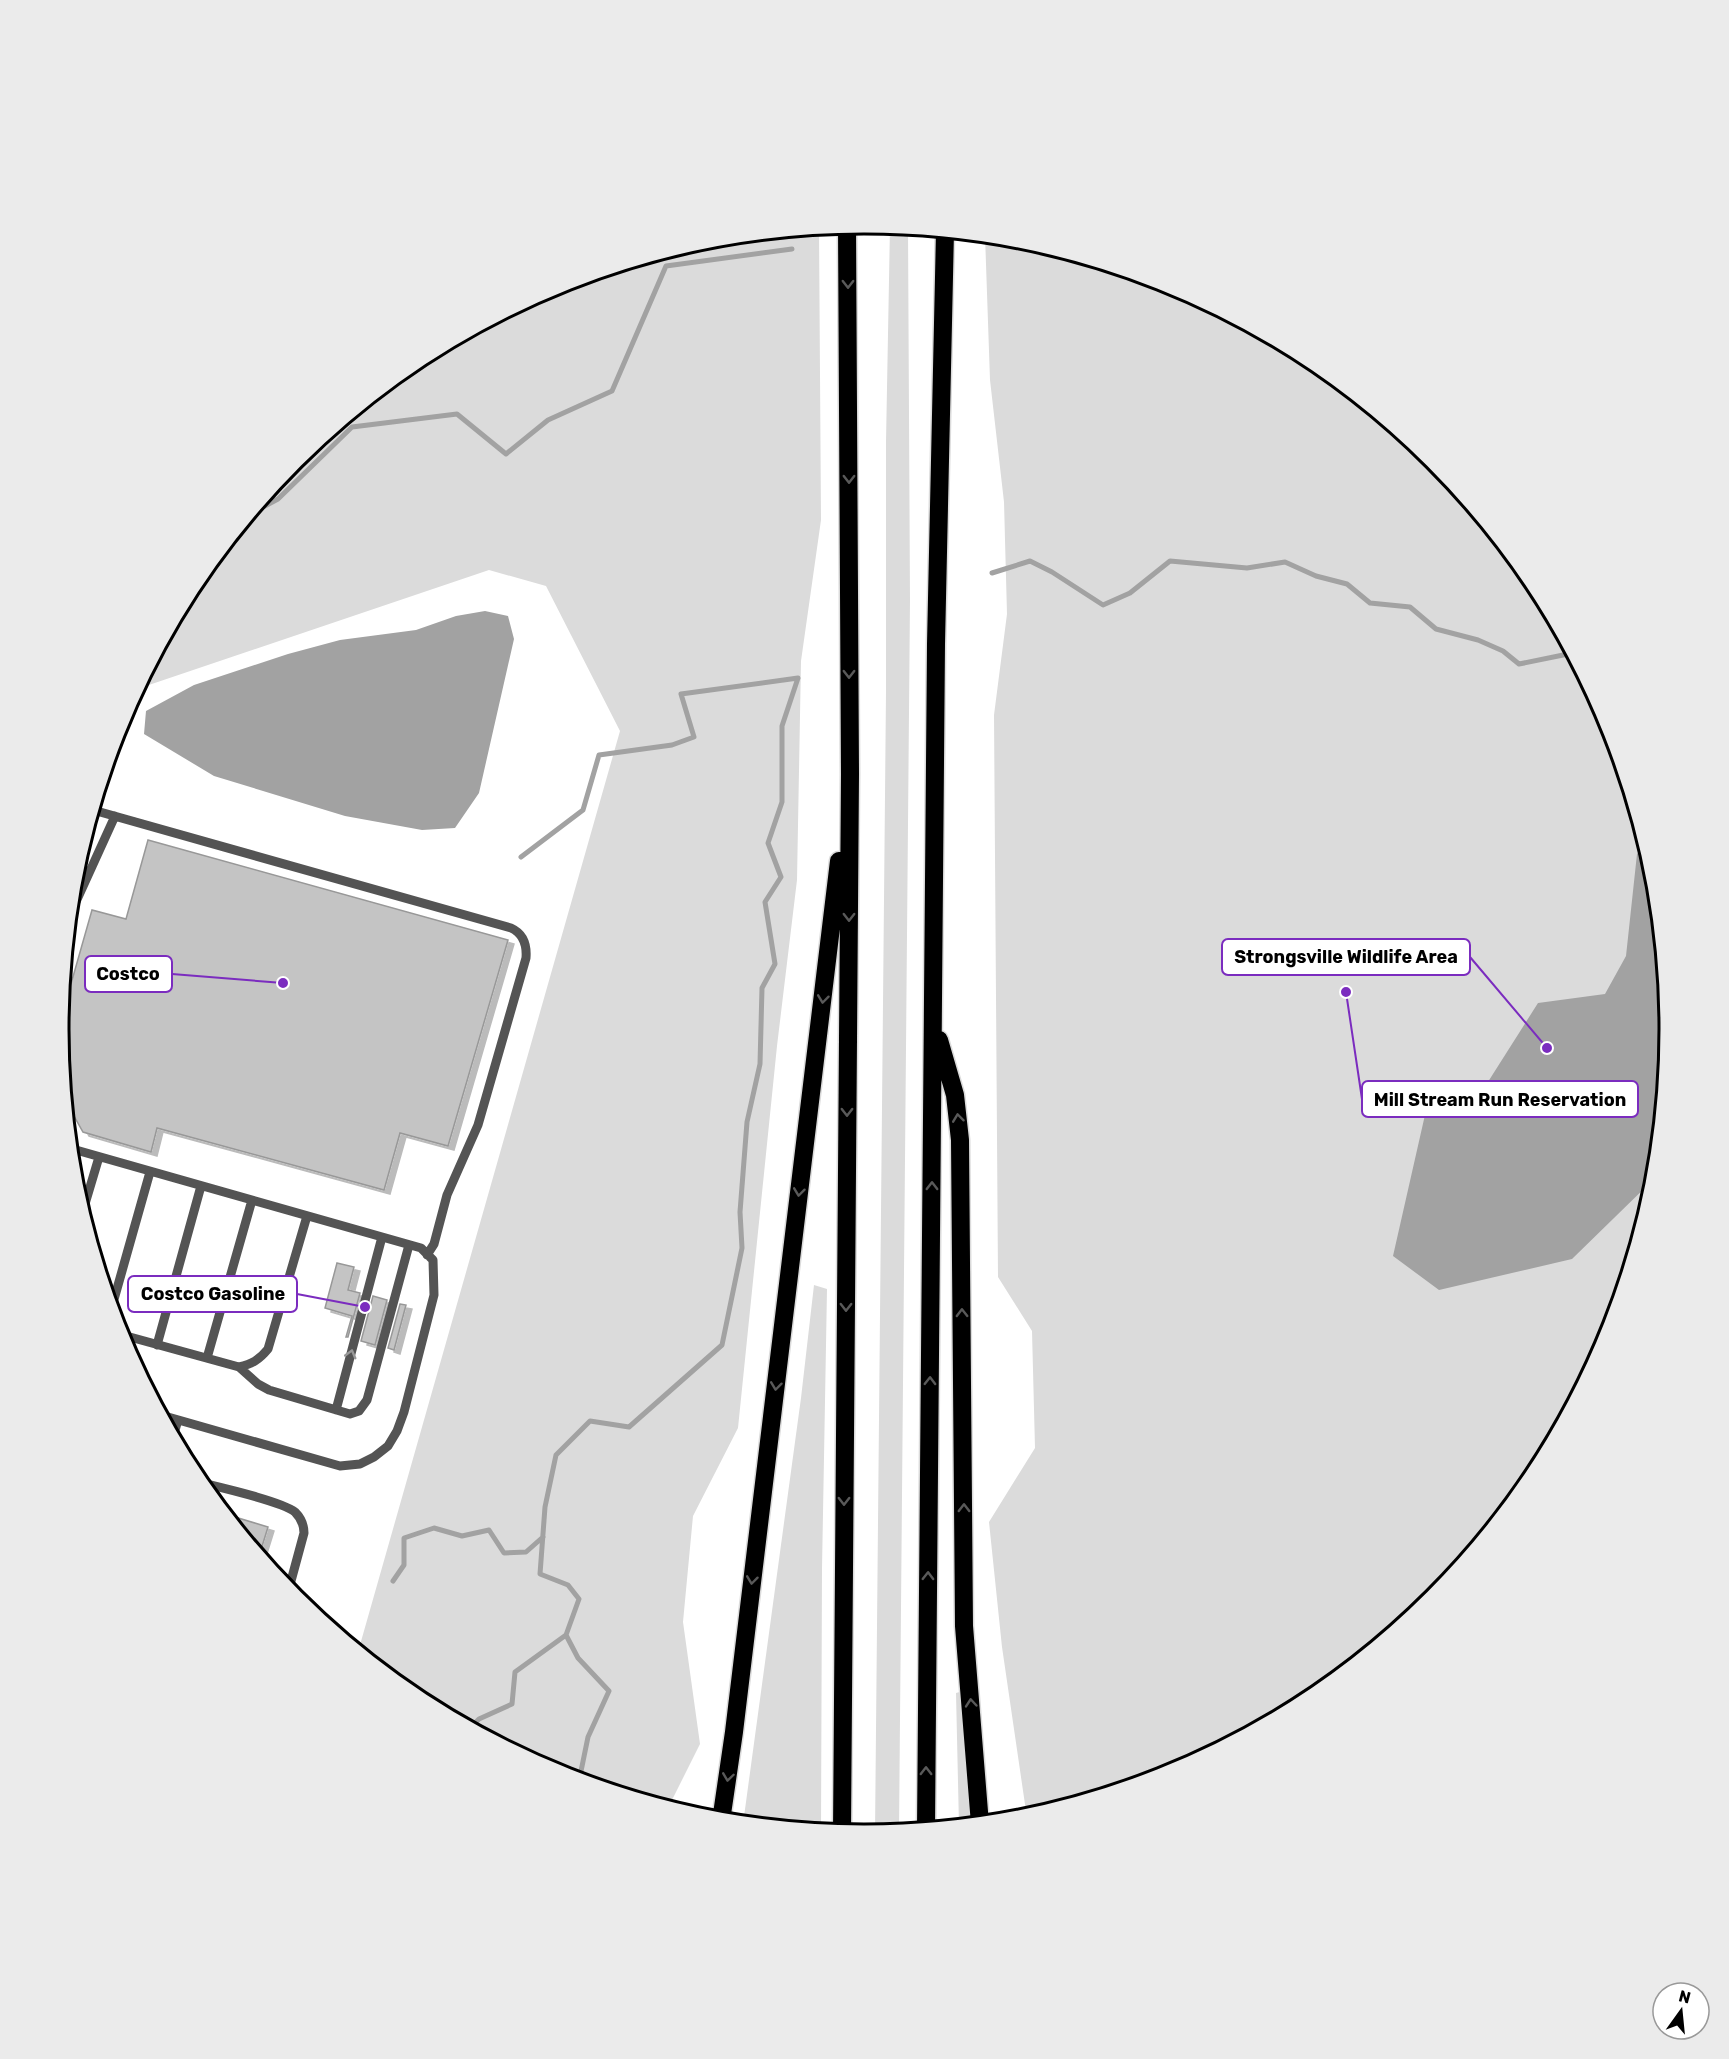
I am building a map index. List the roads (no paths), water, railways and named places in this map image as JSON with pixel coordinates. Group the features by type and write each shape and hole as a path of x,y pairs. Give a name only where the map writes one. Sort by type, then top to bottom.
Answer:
{"highway":[{"path":"842,1824 850,774 847,235"},
{"path":"926,1822 936,632 945,239"},
{"path":"722,1812 734,1732 850,774"},
{"path":"933,1019 955,1095 960,1140 964,1626 979,1816"}],"lane":[{"path":"100,812 511,928 522,937 527,950 526,958 478,1125 447,1195 434,1244 427,1255"},
{"path":"82,888 115,816"},
{"path":"85,871 89,872"},
{"path":"79,1151 421,1248 432,1260 434,1295 404,1412 388,1446 374,1456 360,1464 340,1466 171,1418"},
{"path":"87,1197 99,1157"},
{"path":"115,1296 150,1172"},
{"path":"157,1345 201,1186"},
{"path":"207,1358 252,1200"},
{"path":"239,1367 251,1364 268,1349 307,1216"},
{"path":"336,1410 382,1237"},
{"path":"132,1338 239,1367 258,1384 269,1390 350,1414 359,1411 367,1400 409,1245"},
{"path":"176,1427 178,1420"},
{"path":"214,1486 287,1507 300,1519 304,1526 304,1533 291,1581"}],"waterway":[{"path":"265,506 278,499 352,427 457,414 506,454 548,420 612,391 666,266 792,249"},
{"path":"992,573 1030,561 1052,572 1103,605 1130,593 1170,561 1247,568 1285,562 1316,576 1347,584 1370,603 1410,607 1436,629 1478,640 1503,651 1519,664 1565,655"},
{"path":"521,857 583,810 599,755 672,745 694,737 681,694 798,678 782,726 782,802 768,843 781,877 765,902 775,964 762,988 760,1064 747,1122 740,1212 742,1248 722,1345 629,1427 590,1421 556,1455 545,1507 540,1574 568,1585 579,1599 566,1635 578,1658 609,1691 588,1737 581,1772"},
{"path":"393,1581 404,1565 404,1538 434,1528 462,1536 489,1530 504,1553 526,1552 543,1537"},
{"path":"475,1723 512,1704 515,1672 566,1635"}],"place":[{"name":"Costco","path":"283,983"},
{"name":"Mill Stream Run Reservation","path":"1346,992"},
{"name":"Strongsville Wildlife Area","path":"1547,1048"},
{"name":"Costco Gasoline","path":"365,1307"}]}
